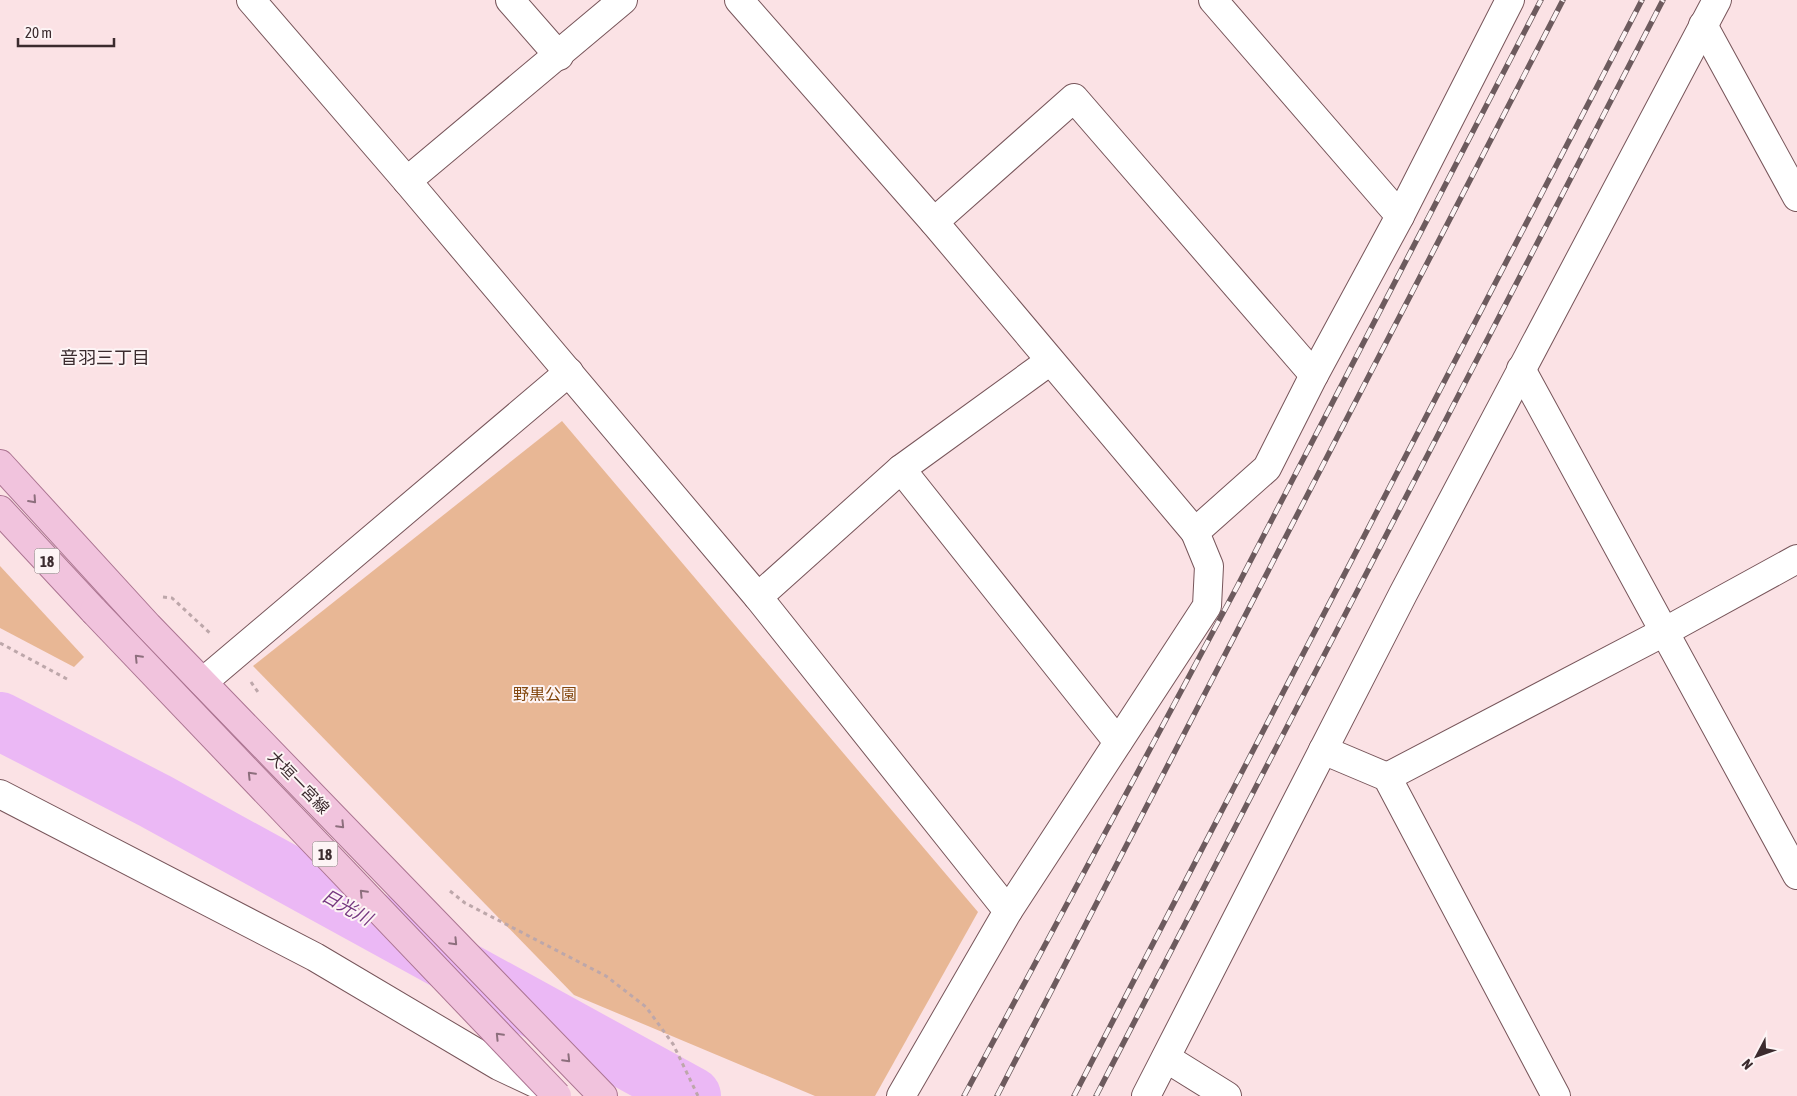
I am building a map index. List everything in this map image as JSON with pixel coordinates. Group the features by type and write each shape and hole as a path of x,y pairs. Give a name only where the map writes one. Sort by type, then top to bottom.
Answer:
{"main road":[{"name":"大垣一宮線","path":"0,464 148,626 603,1096"},
{"name":"大垣一宮線","path":"0,510 94,611 558,1096"}],"street":[{"path":"251,0 407,181 758,597 1008,911"},
{"path":"510,0 559,56"},
{"path":"407,181 559,56 623,0"},
{"path":"739,0 934,222 1195,532 1209,566 1207,606 1008,911 901,1096"},
{"path":"1213,0 1400,216"},
{"path":"1195,532 1268,468 1314,375 1400,216 1510,0"},
{"path":"1146,1096 1323,750 1716,0"},
{"path":"1703,25 1797,197"},
{"path":"934,222 1074,98 1314,375"},
{"path":"758,597 901,469 1050,361"},
{"path":"1522,369 1797,876"},
{"path":"203,682 569,372"},
{"path":"901,469 1118,742"},
{"path":"1387,777 1664,632 1797,559"},
{"path":"1323,750 1387,777 1556,1096"},
{"path":"0,794 315,957 500,1066 563,1096"},
{"path":"1166,1058 1227,1096"}],"path":[{"path":"0,643 67,679"},
{"path":"250,680 263,700"},
{"path":"449,890 465,903 606,976 646,1008 673,1044 698,1096"}],"green space":[{"name":"野黒公園","path":"562,421 978,912 875,1096 815,1096 574,995 253,666"},
{"path":"0,566 84,657 74,667 0,628"}],"waterway":[{"name":"日光川","path":"0,721 155,801 692,1096"}],"railway":[{"path":"964,1096 1238,585 1541,0"},
{"path":"997,1096 1563,0"},
{"path":"1074,1096 1642,0"},
{"path":"1096,1096 1663,0"}],"district":[{"name":"音羽三丁目","path":"105,357"}]}
